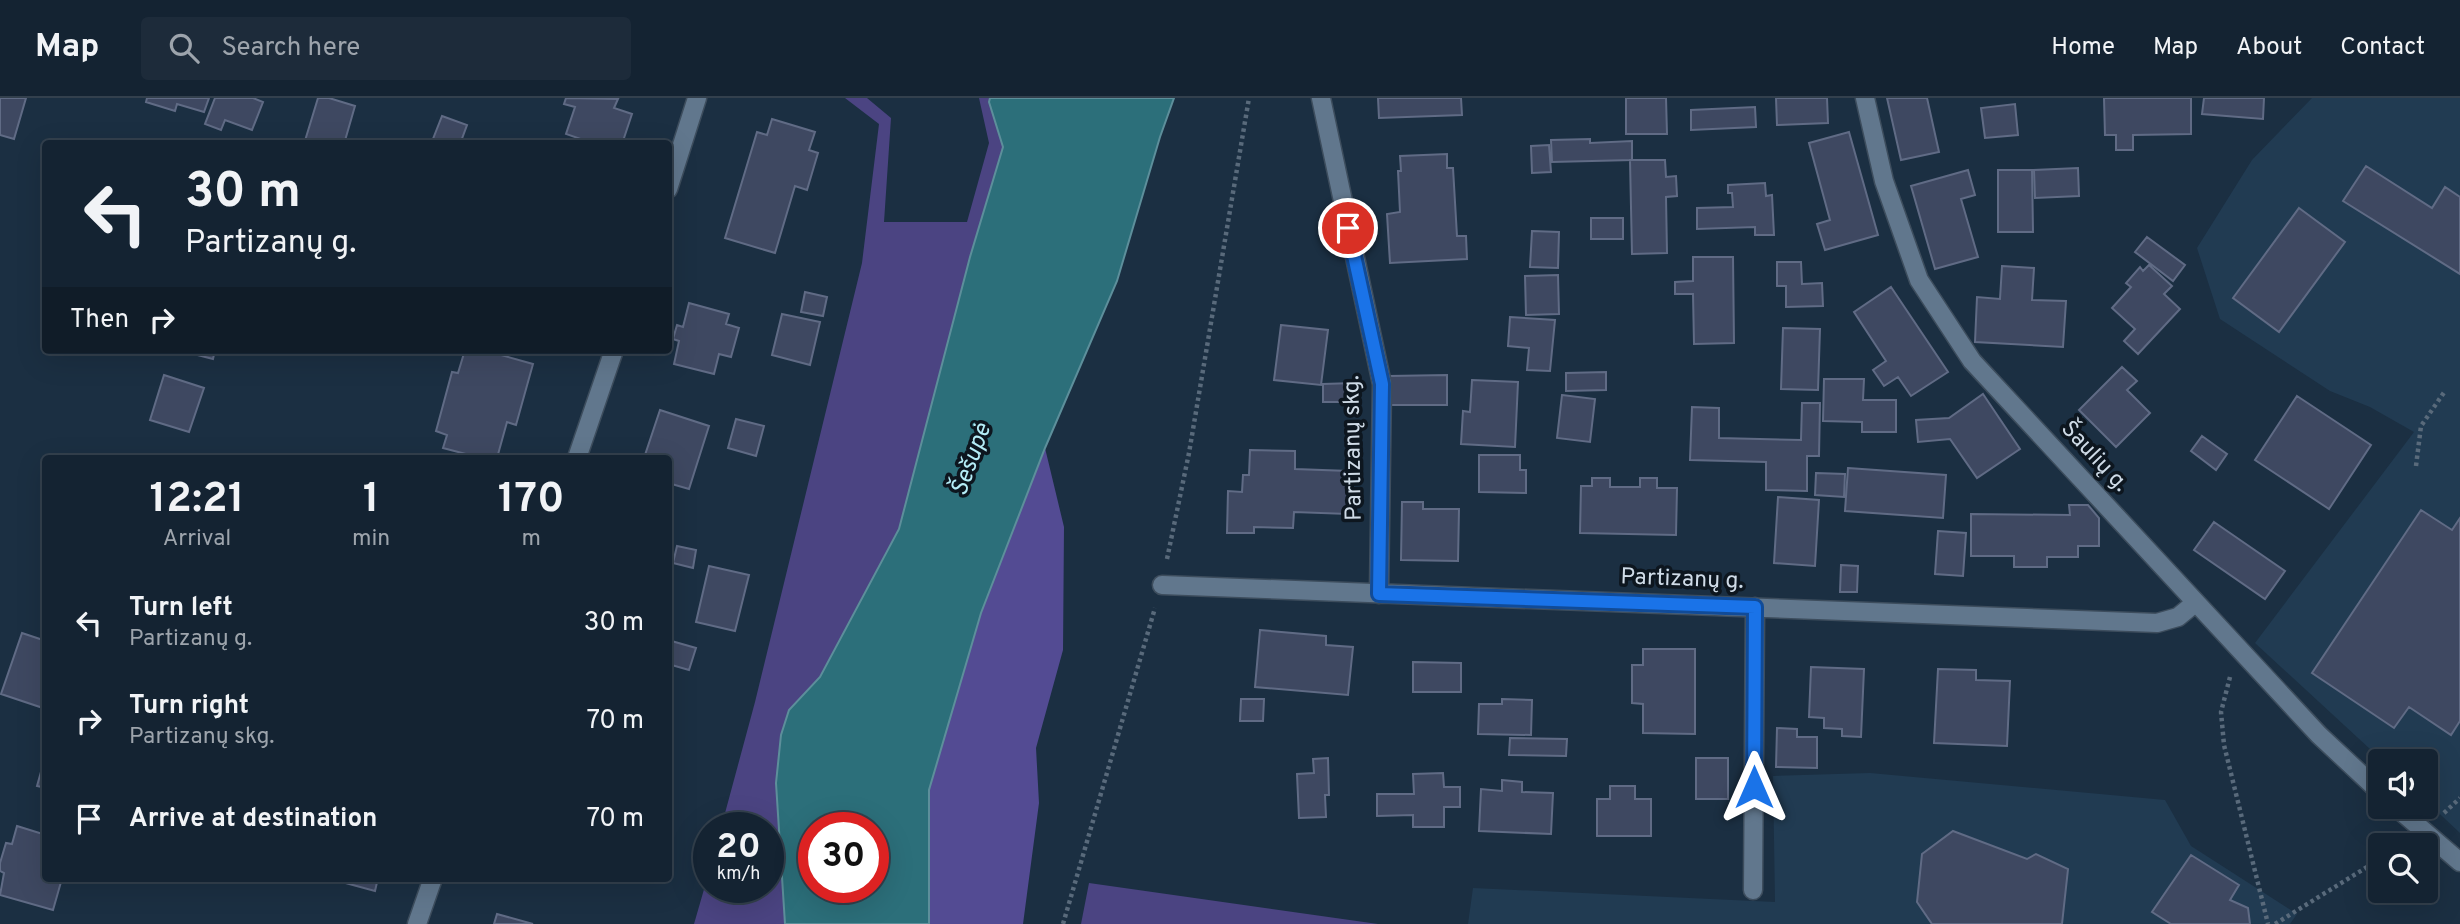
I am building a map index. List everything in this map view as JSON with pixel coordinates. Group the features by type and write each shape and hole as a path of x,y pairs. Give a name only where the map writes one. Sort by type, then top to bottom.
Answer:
{"street":[{"path":"672,176 697,98"},
{"name":"Partizanų skg.","path":"1321,98 1382,384 1379,594"},
{"name":"Šaulių g.","path":"1865,98 1884,181 1919,280 1972,361 2319,735 2368,781"},
{"path":"578,455 613,354"},
{"name":"Partizanų g.","path":"1162,585 2157,622 2178,617 2195,603"},
{"path":"1753,890 1755,607"},
{"path":"2410,819 2460,862"},
{"path":"418,924 432,882"}],"path":[{"path":"1063,924 1162,585 1189,453 1249,98"},
{"path":"2416,466 2421,426 2445,391"},
{"path":"2241,650 2225,688 2221,712 2223,734 2268,924"},
{"path":"2275,924 2368,866"}],"shaded area":[{"path":"845,98 867,98 891,118 884,222 967,222 989,143 979,98 990,98 1003,147 970,257 899,529 820,677 808,691 776,783 778,812 725,812 755,702 862,263 879,124"},
{"path":"2312,98 2460,98 2460,833 2438,812 2438,749 2370,749 2255,643 2414,432 2370,407 2330,391 2220,319 2197,248 2252,160"},
{"path":"1045,448 1064,527 1063,650 1036,748 1039,803 1023,924 929,924 929,790 981,613"},
{"path":"1870,773 2165,800 2191,846 2297,914 2290,924 1468,924 1473,888 1775,902 1773,776"},
{"path":"1089,883 1378,924 1081,924"},
{"path":"700,903 784,903 785,924 694,924"}],"water":[{"name":"Šešupė","path":"990,98 1174,98 1117,281 1045,448 981,613 929,790 929,924 785,924 784,812 778,812 776,783 781,735 789,710 820,677 899,529 970,257 1003,147"}],"building":[{"path":"0,98 26,98 14,139 0,135"},
{"path":"147,98 209,98 204,112 177,104 175,111 146,102"},
{"path":"215,98 253,98 263,102 252,130 225,120 221,130 205,124"},
{"path":"318,98 329,98 355,106 345,140 305,140"},
{"path":"566,98 618,99 614,108 632,114 623,140 583,140 566,134 575,107 564,104"},
{"path":"1378,98 1461,98 1462,115 1379,118"},
{"path":"1626,98 1666,98 1667,134 1626,134"},
{"path":"1776,98 1827,98 1828,123 1777,125"},
{"path":"1887,98 1927,98 1939,152 1901,160"},
{"path":"2104,98 2191,98 2191,134 2133,135 2133,150 2116,150 2116,135 2105,135"},
{"path":"2204,98 2264,98 2263,119 2202,114"},
{"path":"2015,104 2018,135 1985,138 1981,108"},
{"path":"1755,107 1756,127 1691,130 1691,110"},
{"path":"442,116 467,125 461,140 433,140"},
{"path":"772,119 815,132 809,150 818,153 807,190 795,186 775,253 725,238 757,132 767,135"},
{"path":"1849,132 1878,235 1825,250 1817,224 1830,220 1809,143"},
{"path":"1590,139 1590,143 1632,141 1632,160 1552,162 1551,140"},
{"path":"1549,145 1551,172 1532,173 1531,146"},
{"path":"1447,154 1447,168 1453,168 1457,236 1466,236 1467,259 1390,263 1387,214 1400,212 1400,156"},
{"path":"1630,160 1665,160 1666,177 1676,176 1677,196 1666,197 1667,253 1632,254"},
{"path":"2366,166 2432,208 2445,187 2460,197 2460,274 2343,201"},
{"path":"2078,168 2079,196 2035,198 2034,170"},
{"path":"1968,170 1975,195 1961,199 1978,257 1935,269 1911,186"},
{"path":"1998,170 2032,170 2033,232 1998,232"},
{"path":"1765,183 1766,196 1772,195 1774,235 1755,235 1755,227 1697,229 1697,208 1733,207 1732,193 1728,193 1728,185"},
{"path":"2299,208 2345,242 2279,332 2233,298"},
{"path":"1591,218 1623,218 1623,239 1591,239"},
{"path":"1532,231 1559,232 1558,268 1530,267"},
{"path":"2147,237 2185,265 2173,281 2135,252"},
{"path":"1693,257 1733,257 1734,343 1694,344 1693,294 1675,294 1675,282 1693,281"},
{"path":"1777,262 1801,262 1802,284 1822,283 1823,306 1786,307 1786,286 1777,286"},
{"path":"2149,265 2172,286 2164,294 2180,309 2138,354 2124,341 2135,329 2112,308 2131,287 2126,283 2140,267 2143,271"},
{"path":"2002,266 2034,268 2032,300 2066,301 2063,347 1975,342 1977,297 2000,299"},
{"path":"1558,275 1559,314 1526,315 1525,276"},
{"path":"1891,287 1948,372 1911,396 1898,377 1884,386 1873,370 1886,361 1854,312"},
{"path":"805,292 827,297 823,316 801,312"},
{"path":"689,303 729,314 726,324 739,328 731,357 719,354 714,374 674,364 679,341 673,339 677,325 683,327"},
{"path":"782,314 820,322 810,365 772,355"},
{"path":"1510,317 1555,320 1550,371 1527,370 1529,348 1508,346"},
{"path":"1281,325 1328,330 1321,385 1274,380"},
{"path":"1783,328 1820,329 1818,390 1781,389"},
{"path":"194,354 214,354 213,359"},
{"path":"464,354 497,354 533,364 516,425 507,422 498,455 470,455 443,448 447,435 436,431 452,372 458,373"},
{"path":"2122,367 2137,381 2127,390 2150,413 2116,447 2079,410"},
{"path":"1606,372 1606,390 1566,391 1566,373"},
{"path":"164,375 204,388 189,432 150,420"},
{"path":"1447,375 1447,405 1389,405 1389,376"},
{"path":"1824,379 1864,379 1863,400 1896,400 1896,432 1862,432 1862,422 1823,421"},
{"path":"1472,380 1518,382 1515,447 1461,444 1463,411 1470,412"},
{"path":"1354,383 1354,402 1323,402 1323,384"},
{"path":"1983,394 2020,449 1977,478 1950,439 1918,442 1916,420 1949,418"},
{"path":"1562,395 1595,399 1590,442 1557,438"},
{"path":"2297,396 2371,445 2329,509 2255,460"},
{"path":"1802,403 1820,403 1819,456 1807,456 1807,491 1766,490 1766,462 1690,460 1692,407 1719,408 1719,438 1801,440"},
{"path":"660,410 709,426 689,489 672,484 672,455 645,455"},
{"path":"736,419 764,426 756,456 728,448"},
{"path":"2202,436 2227,454 2216,470 2191,451"},
{"path":"1250,450 1295,451 1295,469 1349,471 1348,514 1294,512 1293,528 1254,527 1254,533 1227,533 1228,491 1242,492 1243,475 1249,475"},
{"path":"1479,455 1520,455 1520,470 1526,470 1526,493 1479,492"},
{"path":"1848,468 1946,475 1943,518 1845,511"},
{"path":"1816,473 1845,474 1844,497 1815,495"},
{"path":"1592,478 1610,478 1610,487 1640,487 1640,478 1657,478 1657,488 1677,488 1676,535 1580,533 1581,486 1592,486"},
{"path":"1778,497 1819,500 1815,566 1774,563"},
{"path":"1402,502 1423,502 1423,509 1459,509 1458,561 1401,560"},
{"path":"2069,505 2088,505 2099,518 2099,546 2078,546 2078,557 2047,557 2047,567 2014,567 2014,556 1971,556 1971,514 2070,515"},
{"path":"2421,510 2452,530 2460,518 2460,721 2451,735 2409,707 2394,728 2312,673"},
{"path":"2214,522 2285,571 2265,599 2194,550"},
{"path":"1938,531 1966,533 1963,576 1935,574"},
{"path":"677,546 696,550 693,568 673,563"},
{"path":"1841,565 1858,566 1857,592 1840,592"},
{"path":"709,566 749,575 735,631 696,622"},
{"path":"1260,630 1326,636 1326,645 1353,647 1348,695 1255,687"},
{"path":"22,633 42,640 42,708 1,694"},
{"path":"672,641 696,648 689,670 672,665"},
{"path":"1643,649 1695,649 1695,734 1643,733 1643,704 1632,703 1632,665 1643,665"},
{"path":"1413,662 1461,663 1461,692 1413,692"},
{"path":"1811,667 1864,669 1861,737 1842,736 1842,729 1824,728 1824,718 1809,717"},
{"path":"1938,669 1976,670 1976,680 2010,681 2007,746 1934,743"},
{"path":"1241,699 1264,699 1263,721 1240,721"},
{"path":"1502,699 1532,700 1531,735 1478,734 1479,704 1502,704"},
{"path":"1777,728 1797,729 1797,737 1817,737 1817,768 1776,767"},
{"path":"1510,738 1567,739 1566,756 1509,755"},
{"path":"1328,758 1329,795 1325,795 1326,817 1299,818 1297,774 1314,773 1313,759"},
{"path":"1696,758 1728,758 1728,799 1696,799"},
{"path":"42,768 42,787 37,786"},
{"path":"1443,773 1444,787 1460,787 1460,807 1444,807 1444,827 1413,827 1413,815 1377,816 1377,794 1414,794 1413,774"},
{"path":"1502,780 1522,782 1522,792 1553,793 1551,834 1479,831 1481,789 1502,791"},
{"path":"1610,786 1635,786 1635,799 1651,799 1651,836 1597,836 1597,799 1610,799"},
{"path":"17,826 42,834 42,882 61,882 53,910 0,895 4,873 0,871 0,863 6,843 12,844"},
{"path":"1953,831 2027,859 2036,854 2068,869 2062,924 1932,924 1917,902 1922,854"},
{"path":"2191,855 2239,885 2230,900 2248,908 2250,924 2171,924 2152,912"},
{"path":"342,882 377,882 375,891"},
{"path":"497,914 533,924 494,924"}],"route":[{"path":"1348,228 1382,384 1379,594 1755,607 1754,787"}]}
